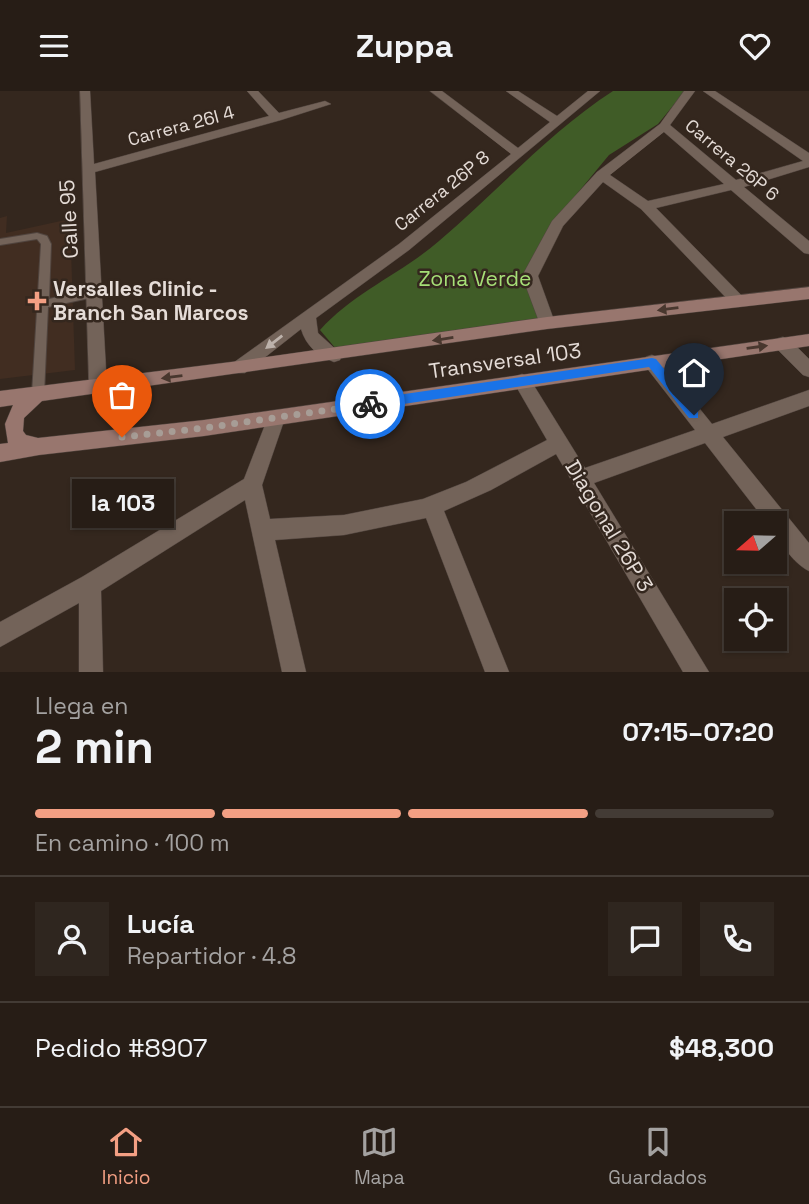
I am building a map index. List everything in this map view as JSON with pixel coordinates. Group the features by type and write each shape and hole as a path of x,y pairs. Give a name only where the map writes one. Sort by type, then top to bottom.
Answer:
{"street":[{"name":"Calle 95","path":"85,91 99,387"},
{"path":"252,91 277,118"},
{"name":"Carrera 26I 4","path":"87,170 325,104 310,91"},
{"path":"435,91 519,155"},
{"path":"511,91 558,122"},
{"name":"Carrera 26P 8","path":"239,368 404,247 595,91"},
{"path":"547,323 530,276 557,224 602,175 664,126 690,91"},
{"path":"708,91 809,161"},
{"name":"Carrera 26P 6","path":"664,126 809,249"},
{"path":"646,206 735,185 809,161"},
{"path":"602,175 646,206 739,301"},
{"name":"Transversal 103","path":"0,398 334,355 547,323 809,293"},
{"path":"308,315 309,334 314,343 334,355"},
{"name":"Transversal 103","path":"0,453 276,418 809,340"},
{"path":"783,344 809,370"},
{"path":"652,362 809,560"},
{"name":"Diagonal 26P 3","path":"522,381 697,672"},
{"path":"38,394 22,405 13,423 16,439 39,446"},
{"path":"581,479 707,432 809,398"},
{"path":"276,418 252,485 295,672"},
{"path":"263,530 349,526 403,515 472,490 559,443"},
{"path":"0,635 90,585 252,485"},
{"path":"431,505 497,672"},
{"path":"90,585 91,672"}],"lane":[{"path":"0,242 37,236 43,238 46,244 38,394"},
{"path":"43,304 94,293"}],"shaded area":[{"name":"Versalles Clinic - Branch San Marcos","path":"7,216 6,233 70,219 75,370 0,379 0,218"}],"green space":[{"name":"Zona Verde","path":"613,91 685,91 658,124 609,155 552,224 527,275 543,321 337,350 320,330 333,317 439,241 567,125"}],"way so far":[{"path":"122,437 370,404"}],"place":[{"name":"Versalles Clinic - Branch San Marcos","path":"37,301"},
{"name":"la 103","path":"122,437"}],"route":[{"path":"370,404 652,362 694,415"}]}
